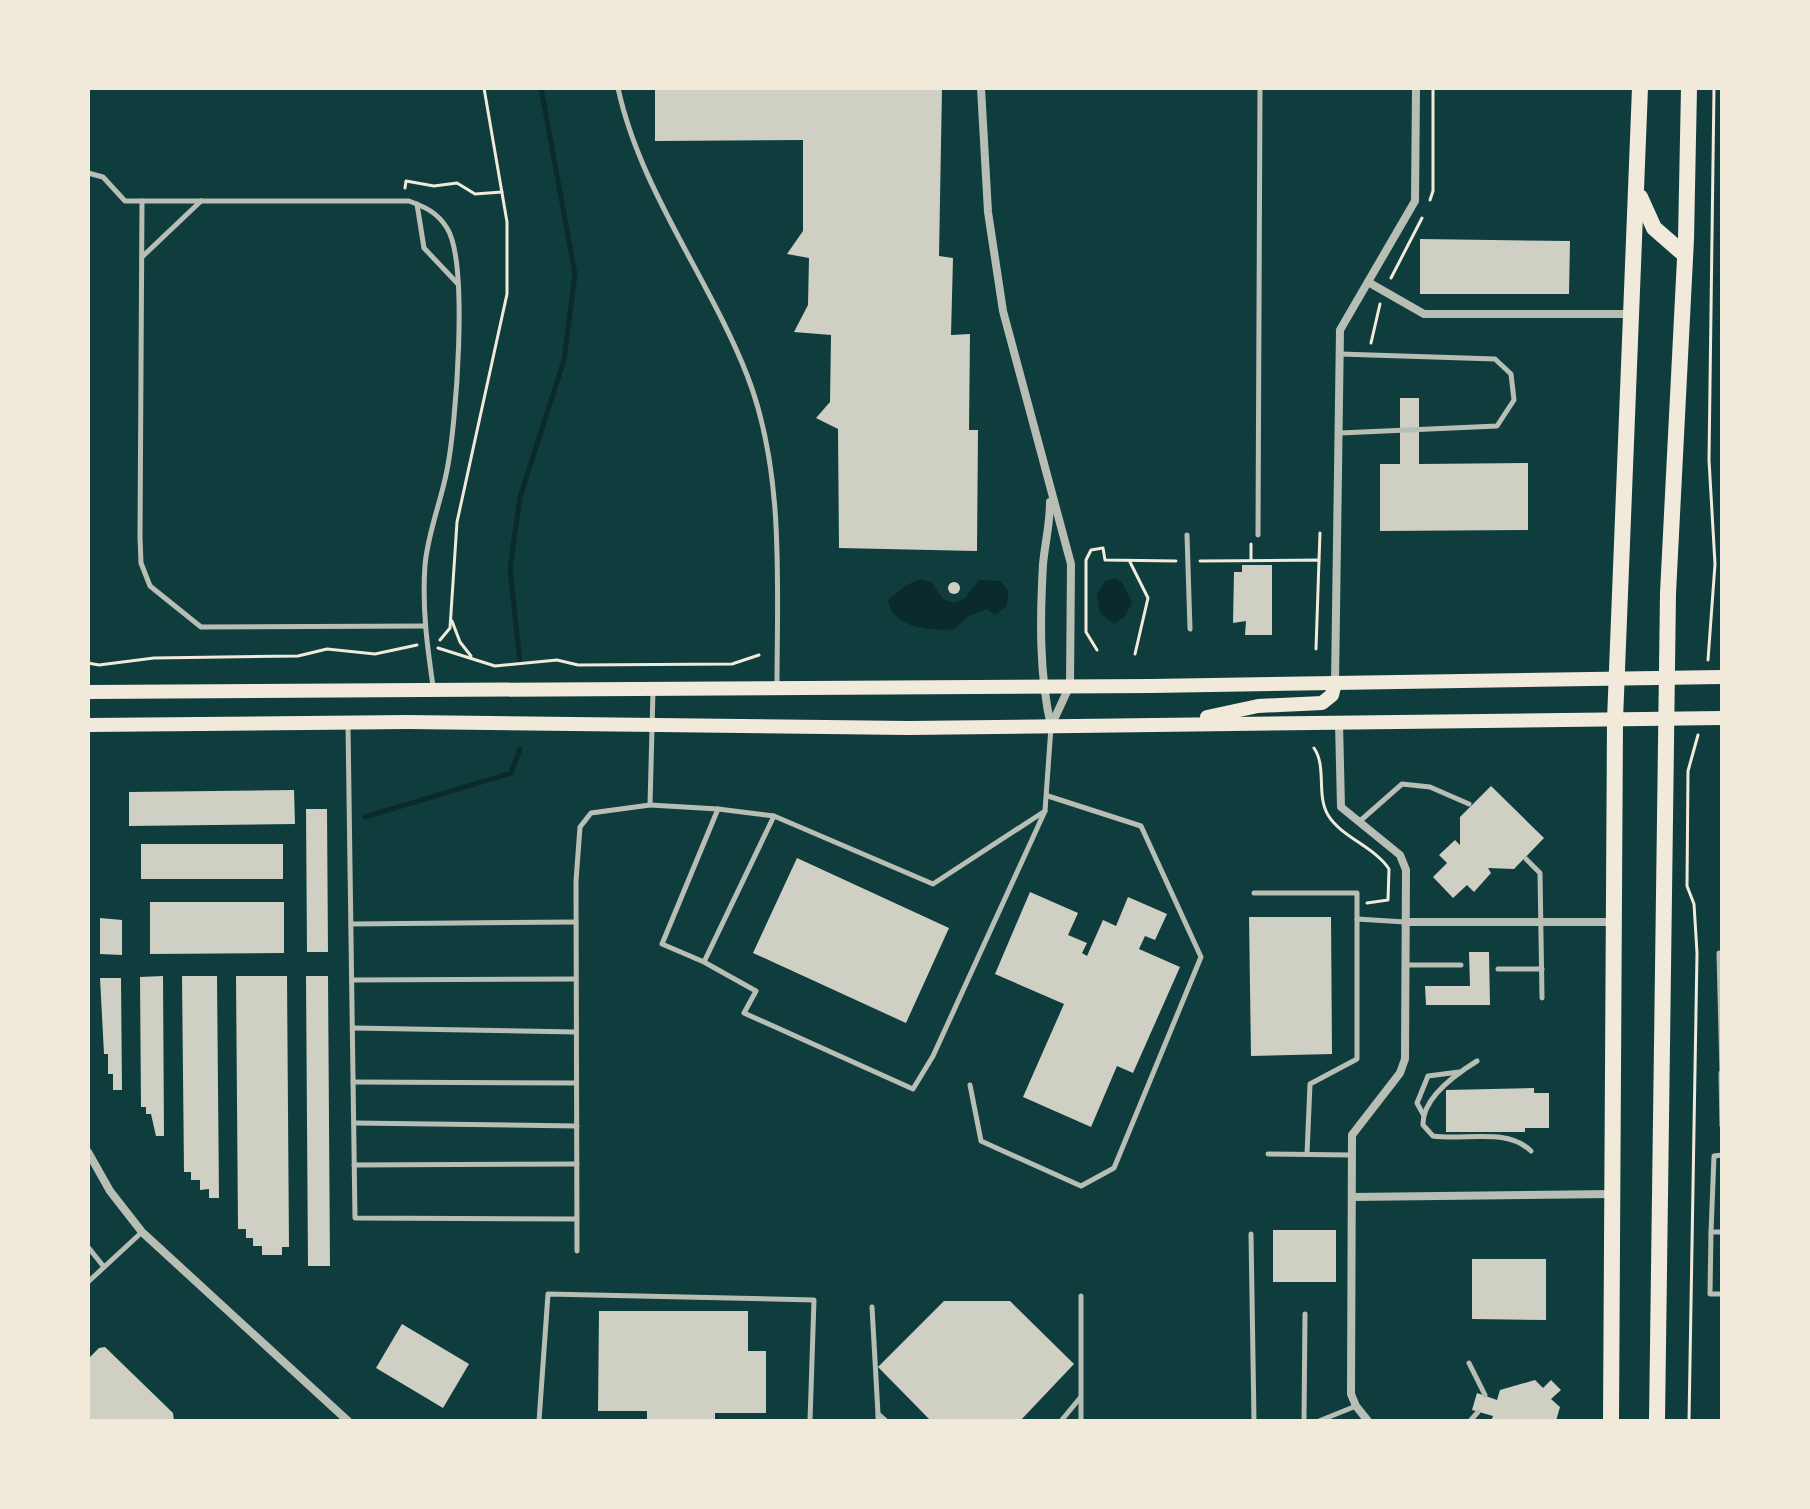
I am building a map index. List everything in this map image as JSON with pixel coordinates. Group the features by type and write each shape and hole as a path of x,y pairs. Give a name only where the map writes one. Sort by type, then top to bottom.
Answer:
{"main road":[{"path":"1611,1421 1615,720 1640,88"},
{"path":"1657,1421 1666,720 1689,88"},
{"path":"1637,192 1654,228 1685,255"},
{"path":"88,692 777,689 1715,677"},
{"path":"1183,723 1249,707 1322,703 1332,695 1335,683"},
{"path":"88,725 1051,726 1722,718"}],"street":[{"path":"981,88 988,212 1003,311 1050,497 1071,564 1070,685 1051,726"},
{"path":"1335,683 1340,330 1415,201 1416,88"},
{"path":"1368,282 1424,314 1633,314"},
{"path":"1050,497 1050,536 1044,561 1042,685 1051,726"},
{"path":"1339,722 1338,797 1344,812 1403,859 1406,870 1403,1067 1354,1129 1352,1155 1351,1394 1368,1421"},
{"path":"1406,922 1615,922"},
{"path":"88,1152 110,1191 142,1232 348,1421"},
{"path":"1352,1197 1614,1194"}],"lane":[{"path":"618,88 624,117 652,183 748,377 768,456 776,537 777,689"},
{"path":"1254,534 1260,88"},
{"path":"88,173 103,177 125,201 404,200 431,209 448,229 459,263 459,284 454,414 447,471 430,531 424,626 434,691"},
{"path":"142,257 201,200"},
{"path":"142,201 140,537 141,563 150,586 201,627 424,626"},
{"path":"417,204 424,248 459,284"},
{"path":"1340,354 1495,359 1511,374 1514,400 1497,426 1340,433"},
{"path":"1187,535 1190,629"},
{"path":"650,805 653,690"},
{"path":"348,723 355,1218 577,1219"},
{"path":"718,809 662,944 704,962 756,991 744,1013 913,1089 933,1056 1045,811 1051,726"},
{"path":"1359,823 1402,784 1430,787 1469,804"},
{"path":"970,1085 981,1141 1081,1186 1114,1168 1201,957 1141,826 1048,796"},
{"path":"577,1251 576,922 580,827 591,813 650,805 774,816 933,884 1045,811"},
{"path":"704,962 774,816"},
{"path":"1526,859 1540,873 1542,998"},
{"path":"1254,893 1357,893 1357,1059 1310,1084 1307,1154"},
{"path":"1357,919 1406,922"},
{"path":"351,924 576,922"},
{"path":"1719,953 1722,1126"},
{"path":"1405,965 1461,965"},
{"path":"1498,969 1542,969"},
{"path":"352,980 576,979"},
{"path":"353,1028 576,1032"},
{"path":"1477,1061 1460,1072 1428,1104 1423,1125 1433,1136 1506,1137 1520,1141 1531,1151"},
{"path":"1423,1115 1417,1103 1428,1076 1460,1072"},
{"path":"353,1082 576,1083"},
{"path":"354,1123 577,1126"},
{"path":"1268,1154 1352,1155"},
{"path":"1722,1155 1714,1156 1710,1294 1722,1294"},
{"path":"354,1165 577,1164"},
{"path":"88,1282 142,1232"},
{"path":"1711,1232 1722,1232"},
{"path":"1251,1234 1254,1421"},
{"path":"88,1247 104,1267"},
{"path":"539,1421 548,1294 814,1300 810,1421"},
{"path":"1081,1296 1081,1421"},
{"path":"872,1307 878,1417 886,1421"},
{"path":"1304,1421 1305,1314"},
{"path":"1469,1363 1485,1395"},
{"path":"1061,1421 1081,1397"},
{"path":"1319,1421 1356,1406"},
{"path":"1470,1421 1478,1412"}],"path":[{"path":"484,88 507,222 507,294 457,522 452,617 444,636 429,646 471,656 495,666 557,660 578,665 732,664 759,655"},
{"path":"1714,88 1709,460 1715,564 1715,677"},
{"path":"404,200 406,181 434,186 457,183 475,194 502,192"},
{"path":"1319,560 1320,533"},
{"path":"1251,560 1254,534"},
{"path":"1130,562 1148,598 1135,654"},
{"path":"452,617 460,642 471,656"},
{"path":"88,663 99,665 154,658 298,656 327,649 375,654 426,642"},
{"path":"1689,1421 1697,953 1694,904 1687,886 1688,771 1700,719"},
{"path":"1314,748 1319,755 1321,787 1328,817 1389,869 1388,900 1357,903"}],"water":[{"path":"1116,578 1122,582 1132,603 1125,616 1114,624 1100,613 1097,594 1105,581"},
{"path":"920,579 931,582 943,599 954,603 965,598 979,580 1001,581 1008,591 1007,606 995,615 987,609 969,616 954,629 914,626 897,617 888,600"}],"building":[{"path":"655,88 942,88 939,256 953,258 951,335 970,334 969,430 978,430 977,551 839,548 838,429 816,418 830,402 831,335 794,332 808,305 809,258 787,254 803,231 803,140 655,141"},
{"path":"1420,239 1570,241 1569,294 1420,294"},
{"path":"1400,398 1419,398 1419,464 1528,463 1528,530 1380,531 1380,464 1400,464"},
{"path":"1242,565 1272,565 1272,635 1245,635 1246,621 1233,623 1234,572 1242,572"},
{"path":"949,583 959,583 959,593 949,593"},
{"path":"1491,786 1544,838 1514,869 1488,868 1491,873 1474,892 1467,885 1453,898 1433,877 1447,863 1439,855 1455,840 1460,845 1460,817"},
{"path":"294,790 295,824 129,826 129,792"},
{"path":"306,809 327,809 328,952 307,952"},
{"path":"141,844 283,844 283,879 141,879"},
{"path":"797,858 949,928 906,1023 753,953"},
{"path":"1030,892 1078,913 1068,935 1087,943 1082,953 1087,956 1103,920 1116,926 1128,897 1167,914 1155,940 1145,936 1139,949 1180,967 1133,1073 1117,1066 1091,1127 1023,1097 1064,1004 995,974"},
{"path":"150,902 284,902 284,953 150,954"},
{"path":"1249,917 1331,917 1332,1054 1251,1056"},
{"path":"100,918 122,920 122,955 100,954"},
{"path":"1469,952 1489,952 1490,1005 1426,1005 1425,986 1470,986"},
{"path":"163,976 164,1136 156,1136 151,1114 146,1114 146,1107 141,1107 140,977"},
{"path":"182,976 217,976 219,1198 209,1198 209,1189 200,1190 200,1180 191,1180 191,1172 184,1172"},
{"path":"236,976 287,976 289,1247 282,1247 282,1255 262,1255 262,1246 253,1246 253,1238 246,1238 246,1229 238,1229"},
{"path":"306,976 328,976 330,1266 308,1266"},
{"path":"100,978 121,978 122,1090 113,1090 113,1074 108,1074 108,1054 104,1054"},
{"path":"1534,1088 1534,1093 1549,1093 1549,1128 1525,1128 1525,1132 1446,1132 1446,1090"},
{"path":"1273,1230 1336,1230 1336,1282 1273,1282"},
{"path":"1472,1259 1546,1259 1546,1320 1472,1319"},
{"path":"944,1301 1010,1301 1074,1364 1020,1421 931,1421 878,1367"},
{"path":"599,1311 748,1311 748,1351 766,1351 766,1413 715,1413 715,1420 647,1419 647,1411 598,1411"},
{"path":"402,1324 469,1364 443,1408 376,1368"},
{"path":"105,1347 173,1413 174,1421 88,1421 88,1359 99,1348"},
{"path":"1535,1380 1543,1388 1551,1380 1561,1390 1551,1399 1560,1407 1556,1421 1491,1421 1493,1416 1472,1410 1477,1393 1497,1400 1500,1390"}],"waterway":[{"path":"520,662 510,569 520,497 564,360 575,274 541,88"},
{"path":"365,817 511,773 520,749"}]}
